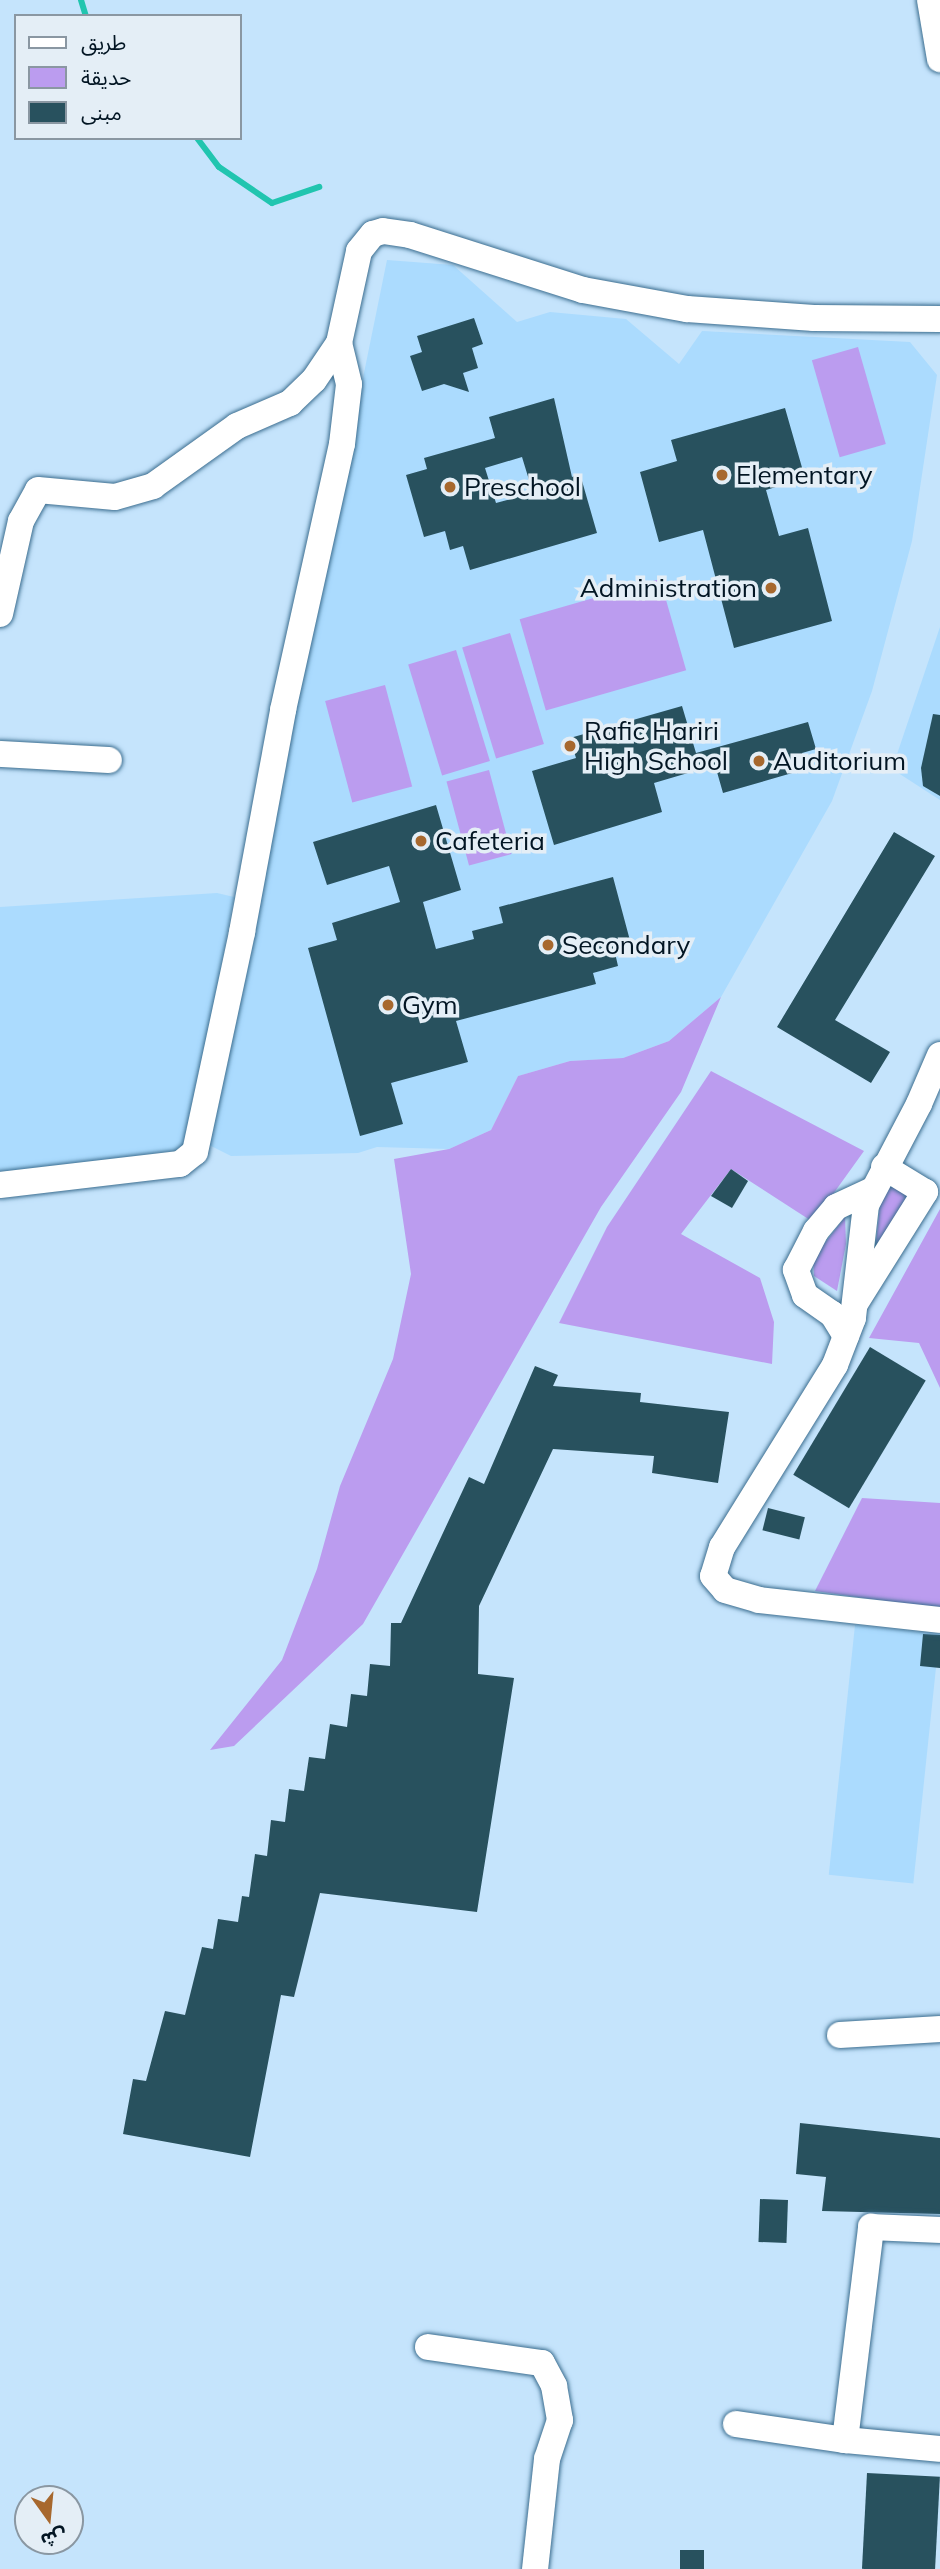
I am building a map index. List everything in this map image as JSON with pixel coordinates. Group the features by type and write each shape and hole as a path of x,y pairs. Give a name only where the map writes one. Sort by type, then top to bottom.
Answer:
{"street":[{"path":"930,0 940,59"},
{"path":"0,614 20,521 38,490 115,497 153,486 237,426 290,402 314,380 339,343 359,251 373,234 383,231 410,235 583,290 641,302 814,318 940,319"},
{"path":"0,1185 180,1164 195,1152 242,932 283,710 342,444 349,384 339,343"},
{"path":"0,754 108,760"},
{"path":"940,1055 919,1104 870,1191 859,1236 855,1304 835,1365 799,1428 722,1548 713,1576 725,1590 748,1598 940,1620"},
{"path":"855,1304 925,1192 884,1167"},
{"path":"846,1336 832,1314 805,1295 796,1270 816,1231 836,1207 870,1191"},
{"path":"840,2035 940,2029"},
{"path":"845,2440 871,2227 940,2230"},
{"path":"428,2347 542,2363 554,2386 560,2420 547,2459 535,2569"},
{"path":"736,2424 845,2440 940,2449"}],"shaded area":[{"name":"Rafic Hariri High School","path":"387,260 453,265 517,322 550,312 626,319 679,364 702,331 910,342 937,375 912,541 872,691 832,801 721,997 669,1041 623,1058 570,1061 518,1076 491,1130 449,1149 377,1147 358,1153 231,1156 207,1144"},
{"path":"940,627 940,800 892,769"},
{"path":"217,893 234,897 187,1149 0,1174 0,907"},
{"path":"855,1625 940,1634 913,1884 829,1875"}],"green space":[{"path":"858,347 886,444 840,457 812,360"},
{"path":"660,579 686,670 546,711 520,619"},
{"path":"510,633 544,744 496,759 462,648"},
{"path":"456,650 490,761 442,776 408,665"},
{"path":"385,685 412,786 352,802 325,701"},
{"path":"489,770 512,854 469,865 446,781"},
{"path":"721,997 681,1092 601,1207 363,1624 234,1746 210,1750 282,1660 317,1569 340,1486 393,1359 411,1274 394,1159 449,1149 491,1130 518,1076 570,1061 623,1058 669,1041"},
{"path":"711,1071 864,1151 813,1222 731,1169 681,1234 760,1278 774,1322 772,1364 559,1323 607,1227"},
{"path":"883,1182 911,1194 874,1262 882,1185"},
{"path":"940,1209 940,1388 919,1343 869,1338"},
{"path":"845,1217 846,1244 837,1291 814,1276 813,1258"},
{"path":"862,1498 940,1503 940,1609 815,1591"}],"building":[{"path":"474,318 483,344 472,348 478,368 463,373 469,392 444,384 422,391 410,356 422,352 417,336"},
{"name":"Preschool","path":"554,398 572,477 580,474 597,533 470,570 463,546 450,550 445,531 424,537 406,475 427,469 424,458 495,438 489,417","holes":["522,457 533,493 496,503 485,468"]},
{"path":"785,408 805,478 766,490 779,536 808,528 832,621 734,648 703,530 659,542 640,472 677,461 671,440"},
{"path":"682,706 696,753 808,722 816,749 802,753 806,769 723,793 715,765 654,783 662,812 554,845 532,771 576,758 570,738"},
{"path":"933,714 940,715 940,796 923,786 921,768"},
{"path":"436,805 461,890 423,902 436,949 474,939 472,931 503,923 499,907 613,877 632,948 615,953 618,966 593,973 596,984 456,1021 468,1062 391,1083 403,1124 360,1136 308,948 337,940 332,923 400,902 389,866 327,885 313,842"},
{"path":"894,832 935,856 835,1020 890,1052 871,1083 777,1027"},
{"path":"731,1169 748,1181 732,1208 711,1196"},
{"path":"870,1347 926,1380 849,1508 793,1475"},
{"path":"535,1366 558,1375 553,1386 641,1393 640,1402 729,1412 718,1483 652,1473 654,1456 553,1449 479,1606 478,1674 514,1678 477,1912 320,1893 294,1997 281,1995 250,2157 123,2134 133,2079 146,2081 165,2011 185,2015 202,1947 213,1949 218,1919 238,1922 242,1896 249,1897 255,1854 267,1856 271,1820 285,1822 289,1789 304,1791 309,1757 325,1759 330,1724 347,1727 351,1694 367,1696 370,1664 390,1666 391,1623 401,1623 469,1477 484,1484"},
{"path":"768,1508 805,1517 799,1540 762,1530"},
{"path":"923,1634 940,1635 940,1668 920,1666"},
{"path":"800,2123 940,2138 940,2214 822,2211 826,2177 796,2174"},
{"path":"760,2199 788,2200 786,2243 758,2242"},
{"path":"867,2473 940,2477 935,2569 862,2569"},
{"path":"680,2550 704,2550 704,2569 680,2569"}],"waterway":[{"path":"81,0 85,14"},
{"path":"199,140 219,167 272,203 319,187"}],"place":[{"name":"Elementary","path":"722,475"},
{"name":"Preschool","path":"450,487"},
{"name":"Administration","path":"771,588"},
{"name":"Rafic Hariri High School","path":"570,746"},
{"name":"Auditorium","path":"759,761"},
{"name":"Cafeteria","path":"421,841"},
{"name":"Secondary","path":"548,945"},
{"name":"Gym","path":"388,1005"}]}
